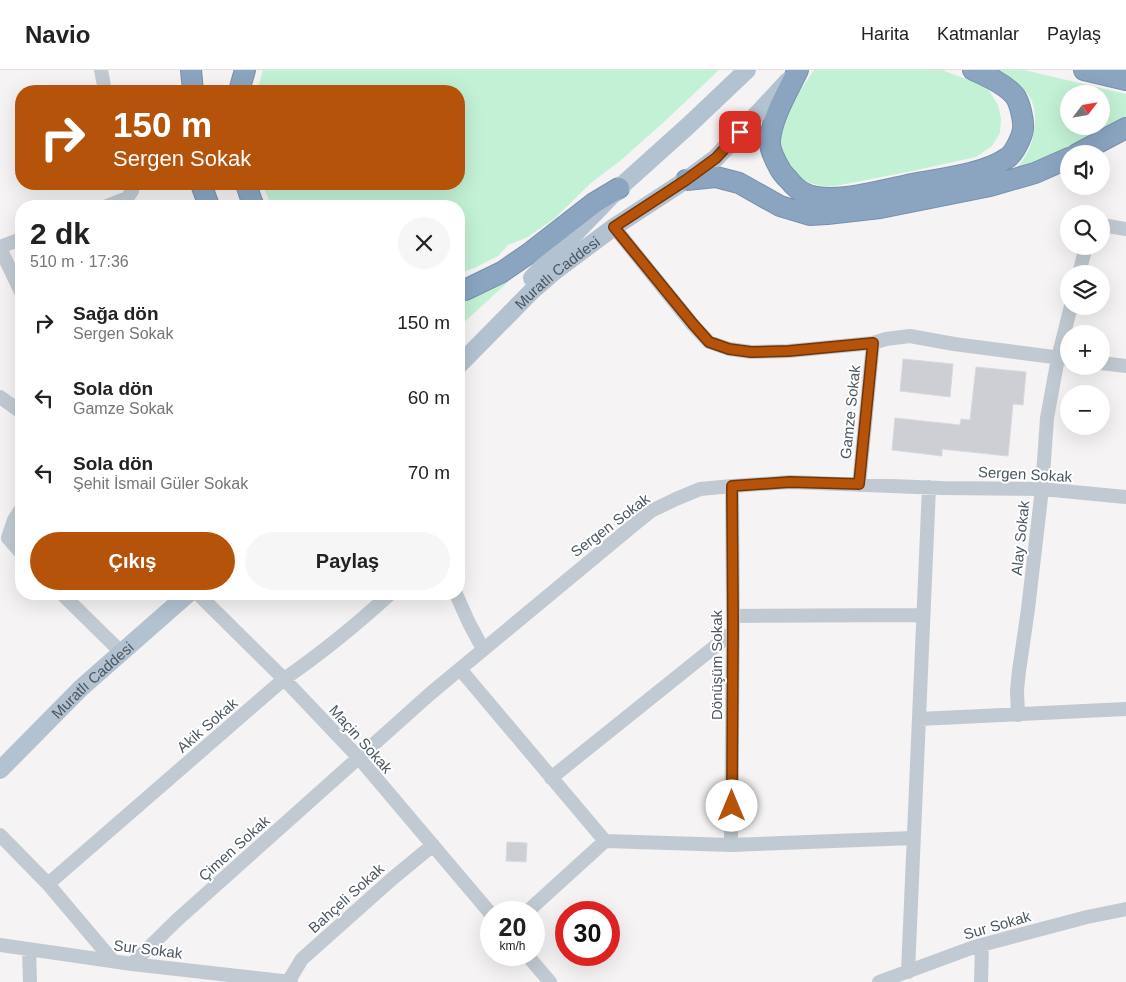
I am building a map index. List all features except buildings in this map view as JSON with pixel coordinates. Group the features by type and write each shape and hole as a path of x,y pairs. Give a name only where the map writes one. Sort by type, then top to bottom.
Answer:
{"highway":[{"path":"192,70 193,85"},
{"path":"241,85 245,70"},
{"path":"798,70 777,115 769,142 782,172 793,184 803,192 816,197 834,198 866,194 961,175 989,168 1008,158 1017,146 1023,130 1022,114 1015,97 1004,87 973,70"},
{"path":"1084,70 1126,80"},
{"path":"1094,145 1126,128"},
{"path":"686,180 716,177 739,183 787,209 810,214 828,214 880,208 990,186 1035,173 1060,162"},
{"path":"465,290 502,272 531,252 594,202 619,188"}],"main road":[{"name":"Muratlı Caddesi","path":"465,345 619,188 748,70"},
{"name":"Muratlı Caddesi","path":"465,359 554,271 614,227 716,158 798,70"},
{"name":"Muratlı Caddesi","path":"0,770 81,688 181,600"}],"street":[{"path":"101,70 104,85"},
{"path":"122,200 127,198 132,190"},
{"path":"1110,226 1126,229"},
{"path":"614,227 709,342 729,349 751,352 789,351 873,343 886,339 910,336 1060,359"},
{"path":"15,241 0,247 15,279"},
{"name":"Gamze Sokak","path":"859,484 873,343"},
{"path":"1110,364 1126,366"},
{"name":"Alay Sokak","path":"1018,715 1019,671 1042,489 1047,418 1060,370"},
{"path":"0,397 15,408"},
{"name":"Sergen Sokak","path":"359,758 483,649 621,534 651,512 700,489 790,482 1042,489 1126,497"},
{"name":"Dönüşüm Sokak","path":"731,845 732,486"},
{"path":"908,972 929,487"},
{"path":"15,518 8,538 15,546"},
{"path":"68,600 122,653"},
{"name":"Maçin Sokak","path":"204,600 284,679 359,758 480,901"},
{"name":"Akik Sokak","path":"48,884 284,679 318,656 384,600"},
{"path":"459,600 483,649"},
{"path":"733,616 923,615"},
{"path":"551,778 733,632"},
{"path":"460,669 605,841"},
{"path":"919,719 1126,709"},
{"name":"Çimen Sokak","path":"132,964 177,920 359,758"},
{"path":"0,834 48,884 113,962"},
{"path":"539,901 605,841 731,845 913,838"},
{"name":"Bahçeli Sokak","path":"289,982 302,959 433,845"},
{"name":"Sur Sokak","path":"879,982 982,945 1087,916 1126,908"},
{"name":"Sur Sokak","path":"0,945 113,962 289,982"},
{"path":"981,982 982,945"},
{"path":"29,949 30,982"},
{"path":"536,966 550,982"}],"green space":[{"path":"263,70 719,70 620,161 592,182 555,218 528,237 508,245 498,256 465,271 465,200 269,200 265,190 465,190 465,85 259,85"},
{"path":"814,70 942,70 988,89 998,105 1001,118 1000,133 992,146 976,157 835,186 823,186 812,183 801,179 790,169 780,150 779,137 781,127 790,107"},
{"path":"995,70 1024,70 1088,85 1060,85 1060,135 1098,135 1079,145 1060,145 1060,153 1007,177 1020,164 1027,153 1031,145 1035,126 1034,108 1031,100 1027,93 1008,77"},
{"path":"1110,90 1126,94 1126,118 1110,128"},
{"path":"502,277 508,282 465,321 465,295"}],"route":[{"path":"732,806 732,486 790,482 859,484 873,343 789,351 751,352 729,349 709,342 614,227 716,158 740,132"}]}
